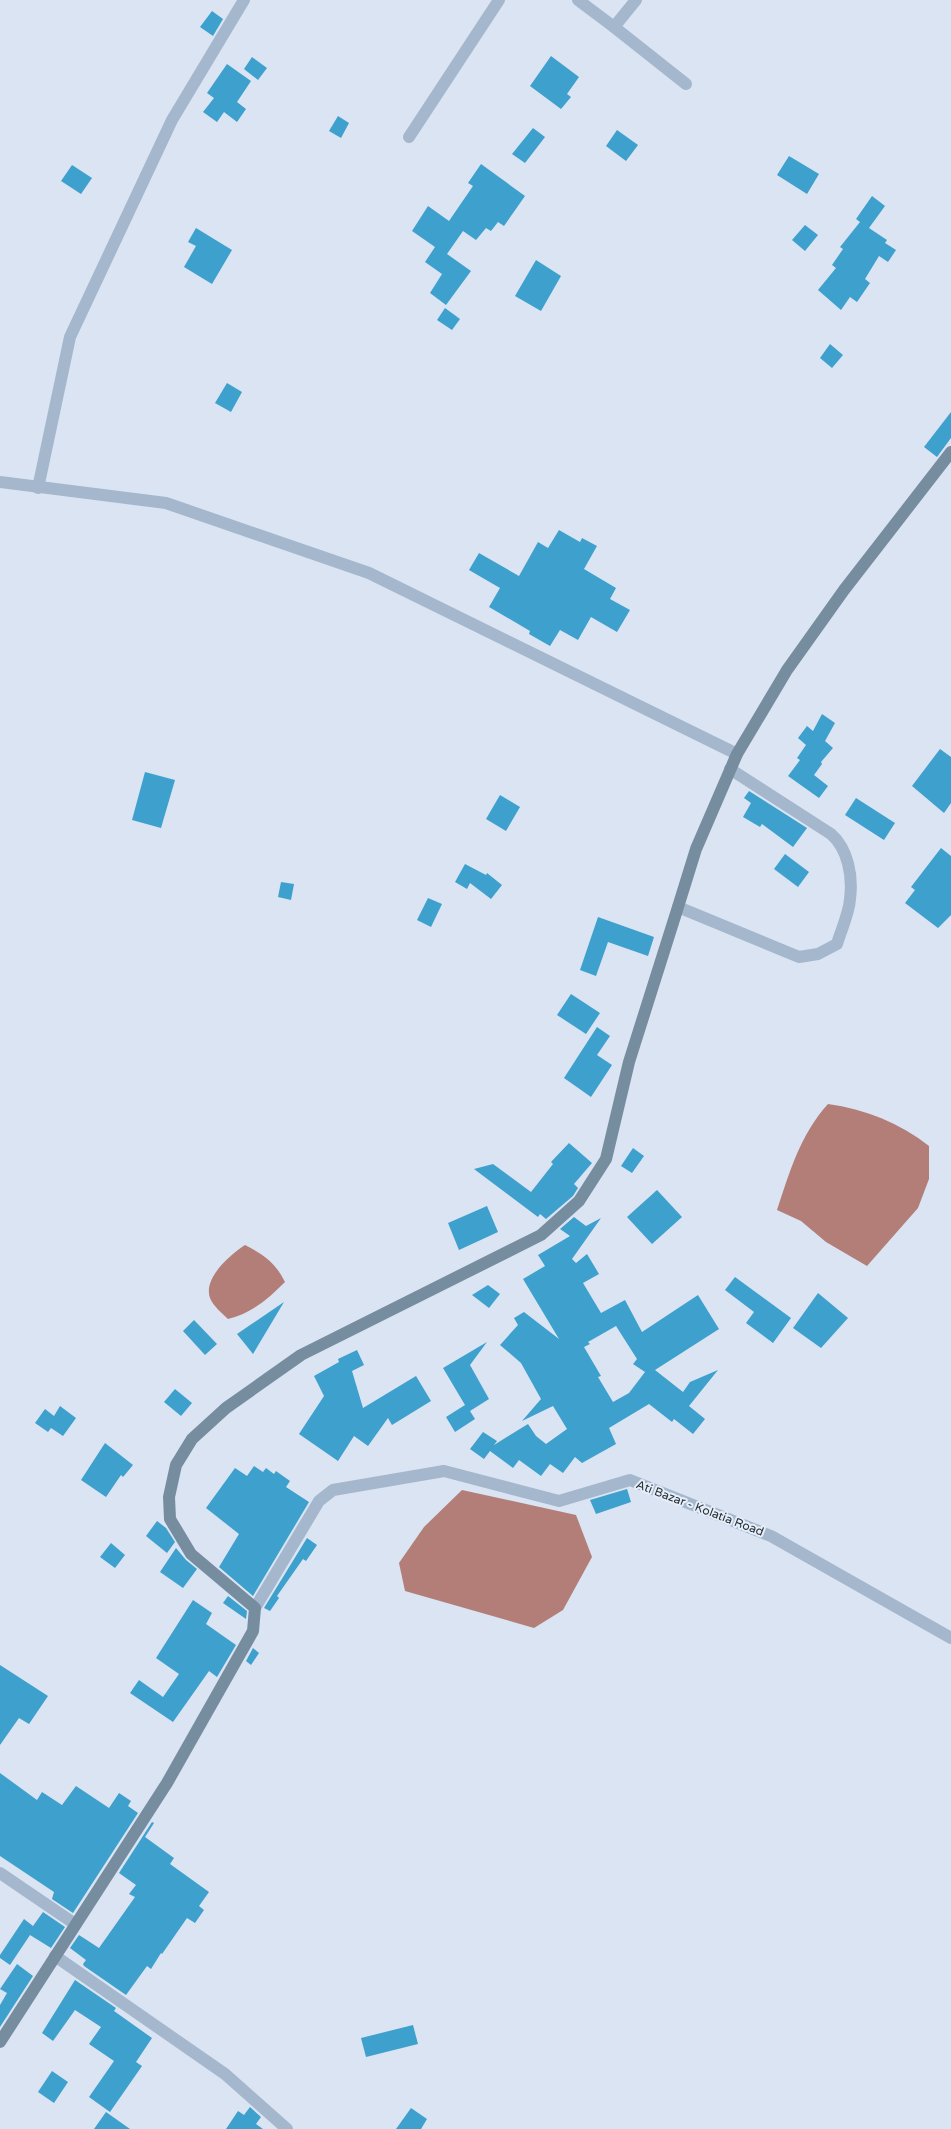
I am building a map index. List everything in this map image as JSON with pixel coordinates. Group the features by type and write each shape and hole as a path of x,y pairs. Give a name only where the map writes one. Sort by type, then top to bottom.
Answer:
{"main road":[{"path":"0,2042 167,1783 253,1631 256,1608 191,1554 170,1519 169,1497 176,1465 192,1439 226,1408 301,1355 541,1235 579,1201 606,1159 629,1062 696,849 737,754 787,670 844,590 951,452"}],"street":[{"path":"38,488 70,337 172,120 244,0"},
{"path":"578,0 686,84"},
{"path":"614,27 636,0"},
{"path":"409,137 494,2"},
{"path":"0,482 166,503 368,572 737,754"},
{"path":"678,907 799,957 818,954 837,944 850,900 850,875 845,853 840,842 831,834 730,769"},
{"name":"Ati Bazar - Kolatia Road","path":"256,1608 319,1500 332,1490 444,1471 558,1501 630,1480 771,1536 951,1638"},
{"path":"0,1873 75,1924"},
{"path":"55,1956 225,2074 288,2129"}],"shaded area":[{"path":"828,1104 869,1113 906,1130 929,1146 929,1179 918,1208 867,1266 826,1242 801,1221 777,1210 791,1167 803,1141 818,1116"},
{"path":"245,1245 268,1260 277,1269 285,1282 259,1305 245,1313 228,1319 211,1301 210,1283 225,1261"},
{"path":"462,1490 576,1515 592,1557 563,1610 534,1628 405,1591 399,1563 424,1527"}],"building":[{"path":"212,11 223,19 213,36 200,27"},
{"path":"551,56 579,77 567,94 571,97 561,109 530,86"},
{"path":"252,57 267,68 258,80 244,69"},
{"path":"227,64 251,81 237,102 246,109 237,122 224,112 217,122 203,112 214,98 207,93"},
{"path":"338,116 349,123 341,138 329,131"},
{"path":"533,128 545,137 525,163 512,154"},
{"path":"617,130 638,145 626,161 606,146"},
{"path":"789,156 819,174 807,194 777,175"},
{"path":"481,164 525,196 504,226 498,222 491,231 486,228 476,240 463,231 447,254 471,271 446,305 430,293 442,274 425,262 435,247 412,231 428,206 449,221 473,186 468,183"},
{"path":"72,165 92,178 81,194 61,181"},
{"path":"872,196 885,206 869,228 887,240 885,243 896,250 888,262 879,256 865,279 870,283 857,302 850,297 841,310 818,290 836,268 832,265 843,249 840,247 860,222 856,219"},
{"path":"805,225 818,235 805,251 792,240"},
{"path":"196,228 232,250 212,284 184,267 196,246 188,242"},
{"path":"536,260 561,276 541,311 515,296"},
{"path":"445,308 460,319 452,330 437,320"},
{"path":"830,344 843,355 832,368 820,358"},
{"path":"227,383 242,392 231,412 215,403"},
{"path":"951,412 951,438 937,457 924,447"},
{"path":"559,530 580,542 582,538 597,546 584,569 616,588 610,599 630,610 617,632 591,617 578,640 560,630 550,646 529,634 530,631 489,607 500,588 469,570 479,553 519,576 538,542 548,548"},
{"path":"822,714 835,723 825,741 833,748 821,762 822,764 814,775 828,786 819,798 788,776 800,760 797,758 806,745 798,738 807,726 813,731"},
{"path":"940,749 951,757 951,803 944,813 912,786"},
{"path":"145,772 175,780 161,828 132,820"},
{"path":"749,791 807,828 793,847 762,824 760,827 743,817 751,803 744,798"},
{"path":"500,795 520,807 506,831 486,819"},
{"path":"856,798 895,823 884,840 845,815"},
{"path":"941,848 951,856 951,915 938,928 905,903 915,890 911,887"},
{"path":"785,854 809,872 798,887 774,869"},
{"path":"465,864 486,875 487,873 502,885 491,899 470,883 467,889 455,882"},
{"path":"281,882 294,884 291,900 278,897"},
{"path":"428,898 442,904 431,927 417,920"},
{"path":"598,917 654,937 648,956 608,942 596,976 580,970"},
{"path":"571,994 600,1013 586,1034 557,1015"},
{"path":"597,1027 610,1036 597,1055 612,1065 591,1097 564,1078"},
{"path":"569,1143 592,1163 574,1184 578,1188 573,1196 546,1219 540,1214 538,1217 474,1169 493,1164 531,1192 553,1164 551,1162"},
{"path":"633,1148 644,1156 632,1173 621,1166"},
{"path":"657,1190 682,1217 652,1244 627,1217"},
{"path":"487,1206 498,1232 459,1250 448,1223"},
{"path":"574,1217 586,1226 601,1218 572,1259 576,1263 587,1254 599,1274 583,1283 601,1313 625,1300 642,1332 698,1295 719,1329 655,1370 683,1392 690,1382 718,1370 689,1406 705,1419 693,1434 674,1419 672,1422 649,1404 609,1428 616,1444 582,1463 575,1457 563,1473 550,1464 541,1476 519,1460 513,1468 490,1451 484,1459 470,1449 483,1432 497,1441 494,1445 528,1424 536,1436 546,1444 567,1429 553,1406 522,1421 541,1399 521,1363 500,1345 518,1325 514,1318 524,1312 559,1339 523,1279 545,1266 538,1255 570,1236 560,1229","holes":["616,1326 637,1359 633,1364 645,1372 629,1393 613,1402 598,1377 601,1376 584,1347 590,1344 588,1342"]},
{"path":"735,1277 791,1318 773,1343 746,1323 754,1312 725,1290"},
{"path":"488,1285 500,1294 489,1308 472,1295"},
{"path":"818,1293 848,1318 821,1348 793,1328"},
{"path":"284,1302 253,1354 237,1334"},
{"path":"194,1320 217,1344 205,1355 183,1331"},
{"path":"487,1342 470,1365 489,1399 470,1411 475,1419 455,1432 446,1417 465,1405 443,1368"},
{"path":"357,1350 364,1365 352,1371 363,1408 416,1376 431,1401 392,1425 388,1418 368,1446 354,1436 338,1461 299,1434 324,1396 314,1376 339,1362 338,1359"},
{"path":"175,1389 192,1403 181,1416 164,1402"},
{"path":"60,1406 76,1418 63,1436 51,1428 48,1432 35,1423 45,1409 54,1416"},
{"path":"105,1443 133,1465 123,1477 121,1475 106,1497 81,1480"},
{"path":"254,1466 263,1472 266,1468 274,1474 276,1471 290,1481 286,1487 309,1502 253,1596 219,1567 239,1534 206,1508 235,1468 247,1476"},
{"path":"627,1489 631,1502 596,1514 590,1500"},
{"path":"157,1521 166,1528 175,1542 167,1553 146,1536"},
{"path":"307,1538 317,1545 306,1561 303,1559 277,1596 279,1598 270,1611 264,1608"},
{"path":"111,1543 125,1555 115,1568 100,1557"},
{"path":"176,1548 197,1569 183,1588 160,1572"},
{"path":"228,1596 247,1611 246,1619 223,1603"},
{"path":"193,1600 212,1613 206,1624 236,1645 217,1677 209,1671 173,1722 130,1693 139,1680 163,1697 179,1674 156,1658"},
{"path":"253,1648 259,1653 251,1665 246,1661"},
{"path":"0,1665 48,1696 29,1724 19,1718 0,1745"},
{"path":"0,1773 37,1800 42,1792 62,1805 76,1786 109,1808 119,1793 131,1801 128,1806 138,1813 73,1913 52,1899 54,1892 0,1856"},
{"path":"152,1822 154,1823 145,1837 174,1858 170,1864 209,1892 199,1906 204,1910 195,1923 187,1918 151,1969 147,1966 126,1995 84,1966 83,1964 86,1960 70,1948 79,1935 99,1948 135,1897 129,1894 136,1885 119,1873"},
{"path":"43,1912 65,1927 51,1948 30,1935 10,1965 0,1958 0,1955 24,1919 33,1926"},
{"path":"17,1964 33,1976 0,2027 0,2005 7,1993 0,1989"},
{"path":"75,1980 116,2008 114,2011 152,2038 136,2062 142,2066 110,2112 89,2097 114,2061 89,2044 101,2027 75,2010 53,2041 42,2033"},
{"path":"413,2025 418,2044 366,2057 361,2038"},
{"path":"52,2071 68,2082 54,2103 38,2092"},
{"path":"250,2107 261,2117 256,2124 263,2129 226,2129 238,2111 244,2115"},
{"path":"411,2108 427,2119 421,2129 396,2129"},
{"path":"106,2112 130,2129 94,2129"}]}
